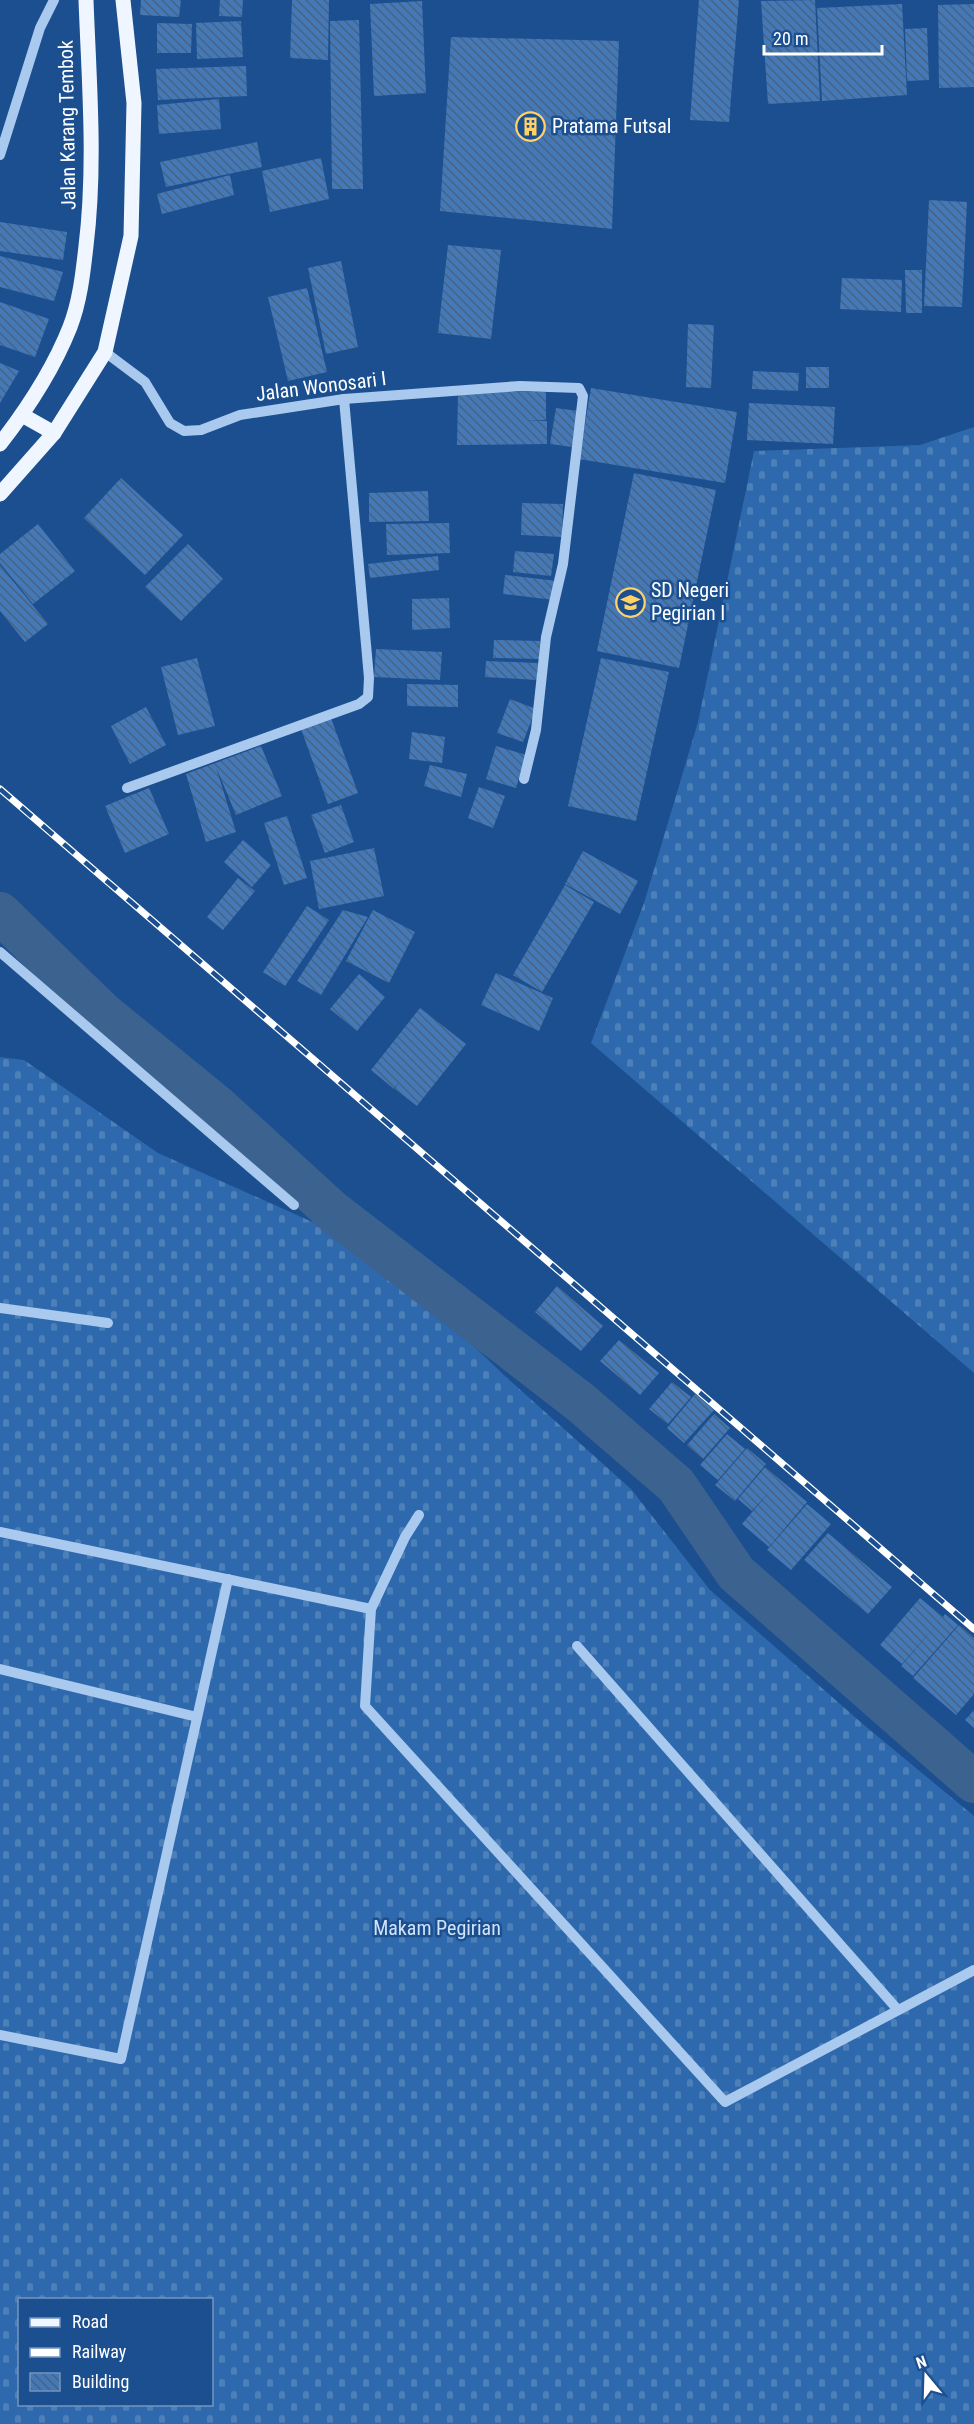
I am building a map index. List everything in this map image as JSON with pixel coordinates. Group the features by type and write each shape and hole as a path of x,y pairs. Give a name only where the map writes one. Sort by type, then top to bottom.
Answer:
{"main road":[{"name":"Jalan Karang Tembok","path":"0,444 40,388 70,326 81,286 89,221 92,155 86,0"},
{"path":"0,494 54,433 105,352 131,236 135,103 123,0"},
{"path":"22,415 54,433"}],"street":[{"path":"0,155 40,28 54,0"},
{"name":"Jalan Wonosari I","path":"105,352 145,382 170,423 184,430 201,430 240,415 344,399 520,387 579,388 583,396 563,564 546,637 536,730 524,778"},
{"path":"127,788 359,704 368,697 369,678 344,399"},
{"path":"0,952 294,1205"},
{"path":"0,1308 108,1323"},
{"path":"419,1515 405,1537 371,1609 365,1706 725,2102 974,1970"},
{"path":"0,1532 371,1609"},
{"path":"0,2035 121,2059 228,1579"},
{"path":"577,1646 898,2010"},
{"path":"0,1669 197,1716"}],"green space":[{"path":"974,427 974,1373 591,1043 644,903 698,722 754,451 920,445"},
{"name":"Makam Pegirian","path":"0,1057 24,1060 158,1153 317,1224 407,1282 505,1376 631,1489 710,1590 864,1725 974,1816 974,2424 0,2424"}],"building":[{"path":"141,0 181,0 179,17 140,15"},
{"path":"220,0 243,0 242,17 219,16"},
{"path":"292,0 329,0 328,60 290,58"},
{"path":"699,0 739,0 729,122 690,120"},
{"path":"815,0 820,101 768,104 761,1"},
{"path":"422,1 426,93 374,96 370,4"},
{"path":"902,4 907,95 822,101 817,8"},
{"path":"974,4 974,87 939,88 938,5"},
{"path":"359,20 363,189 332,189 330,21"},
{"path":"241,21 243,57 197,59 196,23"},
{"path":"157,23 192,24 191,53 157,53"},
{"path":"927,28 929,80 907,81 905,29"},
{"name":"Pratama Futsal","path":"451,37 619,41 612,229 440,211"},
{"path":"246,66 247,96 158,100 156,69"},
{"path":"219,99 221,129 159,134 157,105"},
{"path":"257,142 262,167 166,187 160,162"},
{"path":"321,158 329,199 270,212 262,171"},
{"path":"230,175 234,195 162,214 157,194"},
{"path":"929,200 967,202 962,307 924,306"},
{"path":"0,222 67,232 63,260 0,251"},
{"path":"448,245 501,250 491,339 438,333"},
{"path":"0,256 63,272 54,301 0,287"},
{"path":"341,261 358,347 326,354 308,268"},
{"path":"905,270 922,270 922,313 906,313"},
{"path":"842,278 902,280 901,312 840,309"},
{"path":"307,288 327,372 288,381 268,297"},
{"path":"0,302 49,319 35,357 0,345"},
{"path":"688,324 714,325 711,388 686,387"},
{"path":"0,363 19,371 0,403"},
{"path":"806,367 829,367 829,388 806,388"},
{"path":"753,371 799,373 798,391 752,389"},
{"path":"591,388 737,412 725,483 579,459"},
{"path":"458,392 546,392 546,420 526,421 547,421 547,444 457,445"},
{"path":"749,403 835,407 833,444 747,440"},
{"path":"556,408 578,411 572,447 550,444"},
{"path":"634,473 716,490 679,668 597,651"},
{"path":"121,478 183,535 145,575 84,518"},
{"path":"428,491 429,521 369,522 369,493"},
{"path":"522,503 563,504 562,537 521,535"},
{"path":"449,523 450,553 387,555 386,524"},
{"path":"38,524 75,571 33,604 0,563 0,554"},
{"path":"188,544 223,579 181,621 145,587"},
{"path":"515,551 554,554 551,576 513,572"},
{"path":"438,556 439,570 370,578 368,564"},
{"path":"0,565 48,624 25,642 0,611"},
{"path":"505,575 557,581 554,600 503,594"},
{"path":"449,598 450,628 412,630 412,599"},
{"path":"494,640 540,641 539,659 493,658"},
{"path":"376,649 442,652 440,680 374,677"},
{"path":"197,658 215,726 178,735 161,667"},
{"path":"601,658 669,672 636,821 568,806"},
{"path":"486,661 538,663 537,680 485,677"},
{"path":"407,684 458,685 458,707 407,706"},
{"path":"510,699 536,709 523,742 497,733"},
{"path":"146,707 166,745 130,764 111,726"},
{"path":"331,718 358,793 328,804 301,729"},
{"path":"412,732 445,737 442,763 409,759"},
{"path":"261,746 282,796 236,815 216,767 236,832 206,842 186,774"},
{"path":"496,746 526,755 516,788 486,779"},
{"path":"430,765 467,774 461,797 424,786"},
{"path":"479,787 505,796 493,828 468,818"},
{"path":"149,788 169,834 125,853 105,806"},
{"path":"341,805 354,842 325,853 311,815"},
{"path":"287,816 307,878 284,885 264,823"},
{"path":"243,840 271,865 252,887 224,862"},
{"path":"374,848 384,896 319,909 310,861"},
{"path":"583,851 638,881 620,914 565,884"},
{"path":"238,878 255,891 223,930 207,917"},
{"path":"565,885 594,902 542,992 513,975"},
{"path":"307,906 329,920 285,986 263,972"},
{"path":"343,910 368,917 321,995 297,981"},
{"path":"373,910 415,932 389,983 346,961"},
{"path":"496,973 553,998 539,1031 481,1005"},
{"path":"359,974 385,997 357,1031 330,1009"},
{"path":"420,1008 466,1044 417,1106 395,1089 399,1082 394,1089 371,1070"},
{"path":"557,1286 603,1326 581,1351 535,1312"},
{"path":"619,1340 659,1373 640,1395 600,1361"},
{"path":"672,1382 691,1397 668,1424 649,1409"},
{"path":"695,1394 714,1410 684,1443 667,1428"},
{"path":"714,1414 730,1428 703,1459 687,1445"},
{"path":"727,1434 745,1449 718,1480 700,1465"},
{"path":"747,1448 766,1464 735,1501 715,1485"},
{"path":"765,1467 807,1502 769,1547 742,1524 771,1490 752,1511 738,1499"},
{"path":"807,1504 831,1524 791,1570 767,1550"},
{"path":"828,1533 892,1587 868,1614 804,1560"},
{"path":"920,1598 943,1617 945,1614 958,1625 913,1676 901,1666 937,1624 902,1664 880,1645"},
{"path":"959,1625 974,1638 974,1694 956,1715 913,1678"},
{"path":"974,1710 974,1728 965,1720"}],"waterway":[{"path":"0,913 103,1013 217,1106 332,1211 580,1402 676,1485 736,1573 974,1782"}],"railway":[{"path":"0,789 974,1629"}],"place":[{"name":"Pratama Futsal","path":"531,126"},
{"name":"SD Negeri Pegirian I","path":"630,602"}]}
